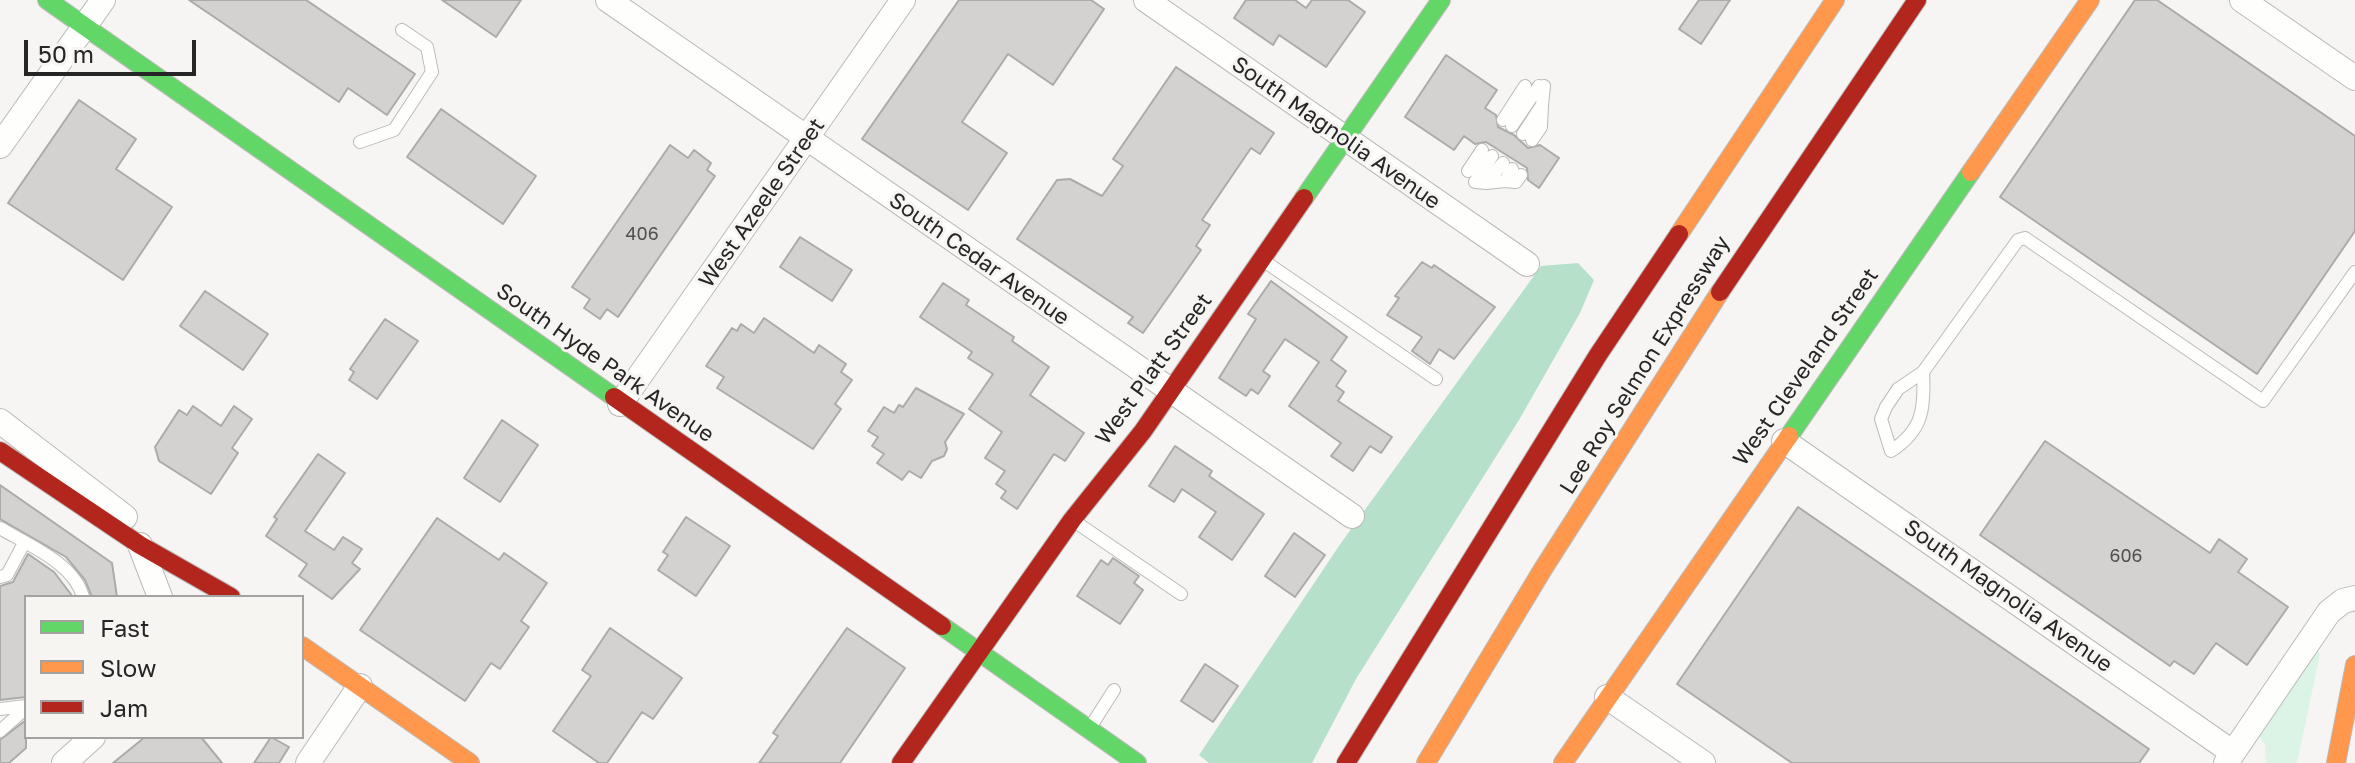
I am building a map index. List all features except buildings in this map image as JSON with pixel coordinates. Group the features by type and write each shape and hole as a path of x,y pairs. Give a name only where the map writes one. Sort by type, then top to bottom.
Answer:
{"main road":[{"name":"South Hyde Park Avenue","path":"47,0 1137,763"},
{"name":"Lee Roy Selmon Expressway","path":"1346,763 1598,355 1835,0"},
{"name":"Lee Roy Selmon Expressway","path":"1426,763 1763,223 1917,0"},
{"name":"West Cleveland Street","path":"1563,763 2090,0"},
{"name":"West Platt Street","path":"901,763 1072,520 1170,392 1438,1"},
{"path":"0,451 140,545 221,590"},
{"path":"304,647 470,763"},
{"path":"2336,763 2355,665"}],"street":[{"path":"0,146 103,0"},
{"name":"South Cedar Avenue","path":"608,0 1352,516"},
{"name":"West Azeele Street","path":"620,404 903,0"},
{"name":"South Magnolia Avenue","path":"1146,0 1527,264"},
{"path":"2242,0 2355,78"},
{"path":"0,421 221,590"},
{"name":"South Magnolia Avenue","path":"1784,441 2229,757"},
{"path":"140,545 159,595"},
{"path":"2229,757 2329,612 2343,601 2355,598"},
{"path":"308,763 360,686"},
{"path":"1607,697 1703,763"},
{"path":"64,763 91,739"}],"lane":[{"path":"360,142 394,130 432,72 427,47 402,30"},
{"path":"1522,133 1525,86"},
{"path":"1542,86 1541,127 1522,133 1542,86"},
{"path":"1522,133 1542,105"},
{"path":"1476,179 1502,163"},
{"path":"1476,179 1502,163"},
{"path":"1476,179 1516,182 1502,163"},
{"path":"1923,372 1925,407 1907,441 1891,451 1881,419 1886,407 1898,389 1923,372 2018,240 2034,241 2263,401 2355,272"},
{"path":"1261,259 1436,379"},
{"path":"1072,520 1181,594"},
{"path":"0,528 79,582 82,595"},
{"path":"0,577 7,575 24,543"},
{"path":"1089,729 1114,690"},
{"path":"0,709 24,707"},
{"path":"0,731 24,709"}],"green space":[{"path":"1578,263 1594,280 1580,313 1519,420 1356,679 1312,763 1209,763 1199,755 1341,543 1541,266"},
{"path":"2315,650 2320,654 2297,763 2266,763 2265,745 2258,733"}],"traffic: fast":[{"path":"47,0 614,397"},
{"path":"1304,198 1441,0"},
{"path":"1789,436 1971,172"},
{"path":"942,626 1137,763"}],"traffic: slow":[{"path":"1679,234 1835,0"},
{"path":"1971,172 2090,0"},
{"path":"1426,763 1543,569 1720,292"},
{"path":"1563,763 1789,436"},
{"path":"304,647 470,763"},
{"path":"2336,763 2355,665"}],"traffic: jam":[{"path":"1720,292 1917,0"},
{"path":"901,763 1072,520 1143,431 1304,198"},
{"path":"1346,763 1598,355 1679,234"},
{"path":"614,397 942,626"},
{"path":"0,451 140,545 228,595"}]}
